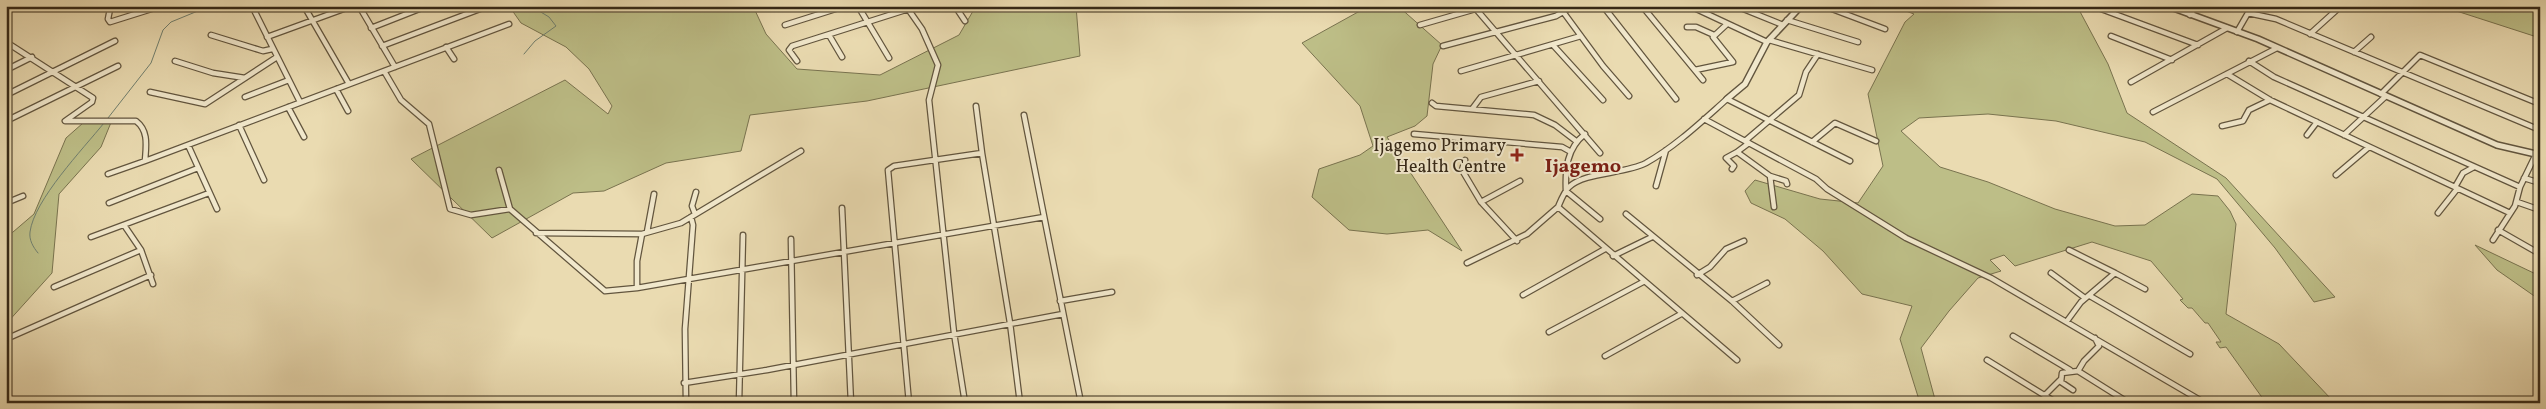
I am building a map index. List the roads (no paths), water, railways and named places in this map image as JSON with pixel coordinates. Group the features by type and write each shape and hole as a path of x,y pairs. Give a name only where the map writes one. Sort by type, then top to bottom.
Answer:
{"street":[{"path":"85,6 110,9 116,6"},
{"path":"110,9 108,20 110,22 161,6"},
{"path":"252,6 300,102"},
{"path":"304,6 349,84"},
{"path":"267,37 352,6"},
{"path":"371,28 428,6"},
{"path":"382,46 488,6"},
{"path":"784,25 845,6"},
{"path":"858,6 889,58"},
{"path":"797,61 790,47 918,6"},
{"path":"955,6 966,21"},
{"path":"1373,7 1379,6"},
{"path":"1420,24 1486,6"},
{"path":"1443,46 1564,13 1573,6"},
{"path":"1603,6 1676,99"},
{"path":"1642,6 1703,80"},
{"path":"1690,6 1768,41 1872,70"},
{"path":"1736,6 1783,24"},
{"path":"1824,6 1885,29"},
{"path":"2092,6 2198,45"},
{"path":"2168,6 2277,48 2497,145 2538,155 2524,178 2517,202 2493,240"},
{"path":"2190,15 2196,6"},
{"path":"2237,32 2252,6"},
{"path":"2310,34 2341,6"},
{"path":"361,7 371,28 395,67"},
{"path":"1566,191 1576,183 1619,173 1643,164 1704,120 1745,84 1768,41 1799,7"},
{"path":"907,8 926,36 938,65 930,100 954,333 965,401"},
{"path":"1473,8 1539,81 1600,153"},
{"path":"2248,12 2276,19 2540,130"},
{"path":"1564,13 1629,96"},
{"path":"1787,20 1858,42"},
{"path":"108,174 509,24"},
{"path":"1714,35 1727,24"},
{"path":"1687,27 1696,27 1714,35"},
{"path":"2131,82 2227,28"},
{"path":"829,35 842,57"},
{"path":"1695,70 1733,62 1713,38 1714,35"},
{"path":"211,36 263,51 272,49"},
{"path":"1461,72 1581,36"},
{"path":"2111,36 2172,60"},
{"path":"2354,52 2371,37"},
{"path":"6,95 115,41"},
{"path":"7,43 32,57 94,100 65,121 136,121 142,125 146,135 145,161"},
{"path":"1553,45 1603,100"},
{"path":"446,47 454,59"},
{"path":"2153,112 2277,48"},
{"path":"1732,169 1734,166 1726,158 1737,152 1799,95 1806,72 1818,54"},
{"path":"150,92 205,104 277,56"},
{"path":"2344,135 2368,115 2401,73 2418,56 2423,56 2540,104"},
{"path":"6,70 32,57"},
{"path":"175,61 212,73 245,78"},
{"path":"2249,61 2274,77 2520,187"},
{"path":"6,121 118,66"},
{"path":"384,71 401,100 429,124 450,209 459,214 476,214 510,209"},
{"path":"2227,74 2270,100 2510,213"},
{"path":"245,97 288,80"},
{"path":"1472,109 1481,97 1539,81"},
{"path":"336,89 348,111"},
{"path":"1727,99 1850,161"},
{"path":"2222,126 2243,121 2248,110 2270,100"},
{"path":"1432,103 1436,106 1534,115 1555,124 1576,141"},
{"path":"976,106 1010,323 1020,403"},
{"path":"288,107 304,137"},
{"path":"1024,115 1081,403"},
{"path":"1704,120 1816,179 1827,189 1906,238 1979,271 2205,403"},
{"path":"2307,135 2317,122"},
{"path":"1812,142 1835,123 1876,141"},
{"path":"239,125 264,180"},
{"path":"1414,134 1562,146 1571,152"},
{"path":"1467,263 1518,241 1538,228 1558,208 1566,191 1566,169 1571,152 1576,141 1585,134"},
{"path":"188,145 217,209"},
{"path":"2336,175 2368,147"},
{"path":"1656,186 1666,149"},
{"path":"536,233 644,233 677,225 801,151"},
{"path":"1737,152 1770,176 1786,181 1787,184"},
{"path":"909,403 888,170 894,166 982,153"},
{"path":"1465,160 1462,170 1482,202 1518,241"},
{"path":"2438,213 2456,188 2463,174 2474,167"},
{"path":"109,203 198,168"},
{"path":"499,170 510,209 601,290 613,292 1044,217"},
{"path":"1770,176 1774,207"},
{"path":"2524,178 2540,183"},
{"path":"1482,202 1520,181"},
{"path":"1566,191 1600,219"},
{"path":"686,403 684,383 687,279 694,225 692,206 696,192"},
{"path":"91,237 209,193"},
{"path":"637,288 637,261 654,194"},
{"path":"6,203 23,196"},
{"path":"2517,202 2540,210"},
{"path":"842,208 847,355 851,403"},
{"path":"1558,208 1737,360"},
{"path":"1626,214 1697,275 1732,301 1779,345"},
{"path":"124,225 141,250 153,284"},
{"path":"2498,230 2540,254"},
{"path":"739,403 741,374 739,336 744,235"},
{"path":"1613,256 1652,237"},
{"path":"791,239 794,403"},
{"path":"1697,275 1710,267 1726,249 1744,241"},
{"path":"1523,295 1605,249"},
{"path":"54,286 141,250"},
{"path":"2069,250 2145,289"},
{"path":"2051,273 2087,297 2190,354"},
{"path":"2067,321 2087,297 2115,274"},
{"path":"6,339 151,275"},
{"path":"1549,332 1643,282"},
{"path":"1732,301 1767,283"},
{"path":"1060,301 1112,292"},
{"path":"684,383 794,365 954,333 1062,314"},
{"path":"1605,356 1681,314"},
{"path":"2013,336 2070,370 2078,371 2129,403"},
{"path":"2094,337 2098,346"},
{"path":"2078,371 2084,361 2098,346 2108,345"},
{"path":"1987,360 2057,403"},
{"path":"2046,395 2060,380 2062,373 2070,370"},
{"path":"2060,380 2073,390"}],"waterway":[{"path":"108,118 151,63 163,30 171,22 210,6"},
{"path":"524,54 535,41 556,26 549,17 531,6"},
{"path":"38,253 32,243 30,232 33,219 40,205 61,175 104,123"}],"place":[{"name":"Ijagemo Primary Health Centre","path":"1517,155"}],"district":[{"name":"Ijagemo","path":"1583,165"}]}
